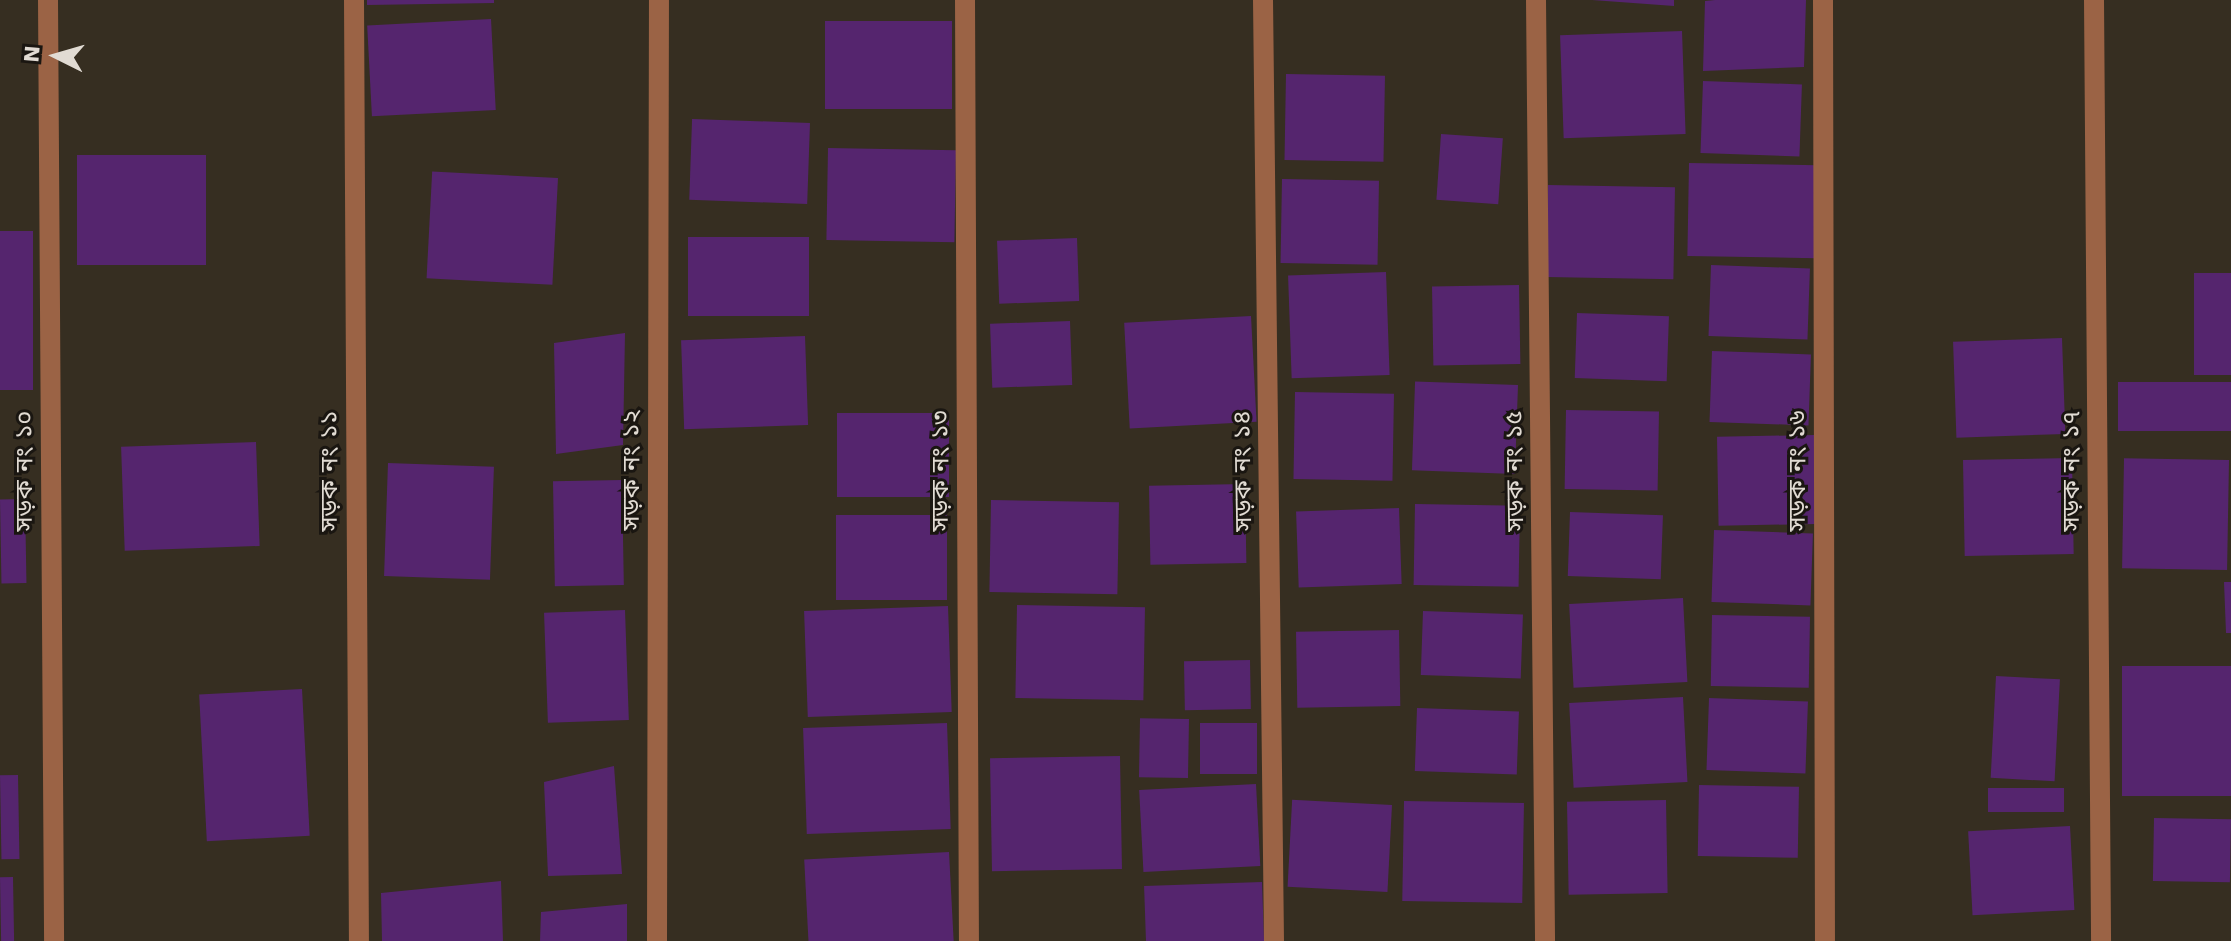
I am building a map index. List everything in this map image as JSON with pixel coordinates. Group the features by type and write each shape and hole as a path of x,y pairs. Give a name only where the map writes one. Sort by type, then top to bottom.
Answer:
{"street":[{"name":"সড়ক নং ১০","path":"48,0 54,941"},
{"name":"সড়ক নং ১১","path":"354,0 359,941"},
{"name":"সড়ক নং ১২","path":"657,941 659,0"},
{"name":"সড়ক নং ১৩","path":"965,0 969,941"},
{"name":"সড়ক নং ১৪","path":"1263,0 1274,941"},
{"name":"সড়ক নং ১৫","path":"1536,0 1545,941"},
{"name":"সড়ক নং ১৬","path":"1823,0 1825,941"},
{"name":"সড়ক নং ১৭","path":"2094,0 2101,941"}],"building":[{"path":"367,0 494,0 494,3 367,5"},
{"path":"1592,0 1674,0 1674,6"},
{"path":"1806,0 1804,67 1703,71 1705,1"},
{"path":"491,19 496,110 372,116 367,25"},
{"path":"825,21 952,21 952,109 825,109"},
{"path":"1682,31 1686,134 1564,138 1560,35"},
{"path":"1286,74 1385,76 1383,162 1284,160"},
{"path":"1703,81 1802,84 1799,156 1700,153"},
{"path":"692,119 810,123 807,204 689,200"},
{"path":"1441,134 1503,138 1498,204 1436,200"},
{"path":"828,148 956,150 954,242 826,240"},
{"path":"77,155 206,155 206,265 77,265"},
{"path":"1689,163 1817,165 1815,258 1687,256"},
{"path":"432,171 558,178 552,285 427,278"},
{"path":"1282,179 1379,181 1378,265 1281,263"},
{"path":"1548,185 1675,187 1673,279 1546,277"},
{"path":"0,231 33,231 33,390 0,390"},
{"path":"688,237 809,237 809,316 688,316"},
{"path":"1077,238 1079,301 999,304 997,241"},
{"path":"1711,265 1810,268 1807,339 1709,336"},
{"path":"1386,272 1390,375 1292,378 1288,275"},
{"path":"2194,273 2231,273 2231,375 2194,375"},
{"path":"1519,285 1520,364 1433,366 1432,287"},
{"path":"1577,313 1669,316 1667,381 1575,378"},
{"path":"1251,316 1257,422 1130,429 1124,323"},
{"path":"1070,321 1072,385 992,388 990,324"},
{"path":"625,333 623,445 556,454 554,343"},
{"path":"805,336 808,425 684,429 681,340"},
{"path":"2062,338 2065,434 1956,438 1953,342"},
{"path":"1712,351 1811,354 1808,425 1710,422"},
{"path":"1415,381 1518,385 1515,474 1412,470"},
{"path":"2118,382 2231,382 2231,431 2118,431"},
{"path":"1295,392 1394,394 1392,481 1293,479"},
{"path":"1566,410 1659,412 1658,491 1565,489"},
{"path":"837,413 949,413 949,497 837,497"},
{"path":"1815,435 1817,524 1719,526 1717,437"},
{"path":"256,442 260,546 125,551 121,447"},
{"path":"2072,458 2074,554 1965,556 1963,460"},
{"path":"2124,458 2229,460 2227,570 2122,568"},
{"path":"388,463 494,467 490,580 384,576"},
{"path":"622,480 624,585 555,586 553,481"},
{"path":"1245,484 1246,563 1150,565 1149,486"},
{"path":"0,499 25,499 26,583 1,583"},
{"path":"991,500 1119,502 1117,594 989,592"},
{"path":"1415,504 1520,506 1519,587 1414,585"},
{"path":"1399,508 1402,584 1299,588 1296,512"},
{"path":"1570,512 1663,515 1661,579 1568,576"},
{"path":"836,515 947,515 947,600 836,600"},
{"path":"1714,530 1813,533 1810,605 1711,602"},
{"path":"2224,582 2231,582 2231,633 2226,633"},
{"path":"1683,598 1687,682 1574,688 1569,604"},
{"path":"1017,605 1145,607 1143,700 1015,698"},
{"path":"948,606 952,712 808,717 804,611"},
{"path":"625,610 629,720 548,723 544,613"},
{"path":"1423,611 1523,614 1521,678 1421,675"},
{"path":"1712,615 1810,617 1809,688 1711,686"},
{"path":"1399,630 1400,706 1297,708 1296,632"},
{"path":"1250,660 1251,709 1185,710 1184,661"},
{"path":"2122,666 2231,666 2231,796 2122,796"},
{"path":"1996,676 2060,679 2055,781 1991,778"},
{"path":"302,689 310,836 207,841 199,694"},
{"path":"1683,697 1687,782 1574,788 1569,703"},
{"path":"1709,698 1808,701 1805,773 1706,770"},
{"path":"1417,708 1519,712 1517,775 1415,771"},
{"path":"1140,718 1189,719 1188,778 1139,777"},
{"path":"947,723 951,829 807,834 803,728"},
{"path":"1200,723 1257,723 1257,774 1200,774"},
{"path":"1120,756 1122,869 992,871 990,758"},
{"path":"614,766 622,874 548,876 544,782"},
{"path":"0,775 18,775 19,859 1,859"},
{"path":"1256,784 1260,866 1143,872 1139,790"},
{"path":"1699,785 1799,787 1798,858 1698,856"},
{"path":"1988,788 2064,788 2064,812 1988,812"},
{"path":"1292,800 1392,805 1387,892 1288,887"},
{"path":"1666,800 1668,893 1569,895 1567,802"},
{"path":"1404,801 1524,803 1522,903 1402,901"},
{"path":"2154,818 2231,819 2230,882 2153,881"},
{"path":"2070,826 2074,910 1973,915 1968,831"},
{"path":"949,852 954,941 808,941 804,860"},
{"path":"0,877 13,877 14,941 1,941"},
{"path":"501,881 503,941 382,941 381,893"},
{"path":"1262,882 1264,941 1146,941 1144,886"},
{"path":"627,904 627,941 540,941 541,912"}]}
